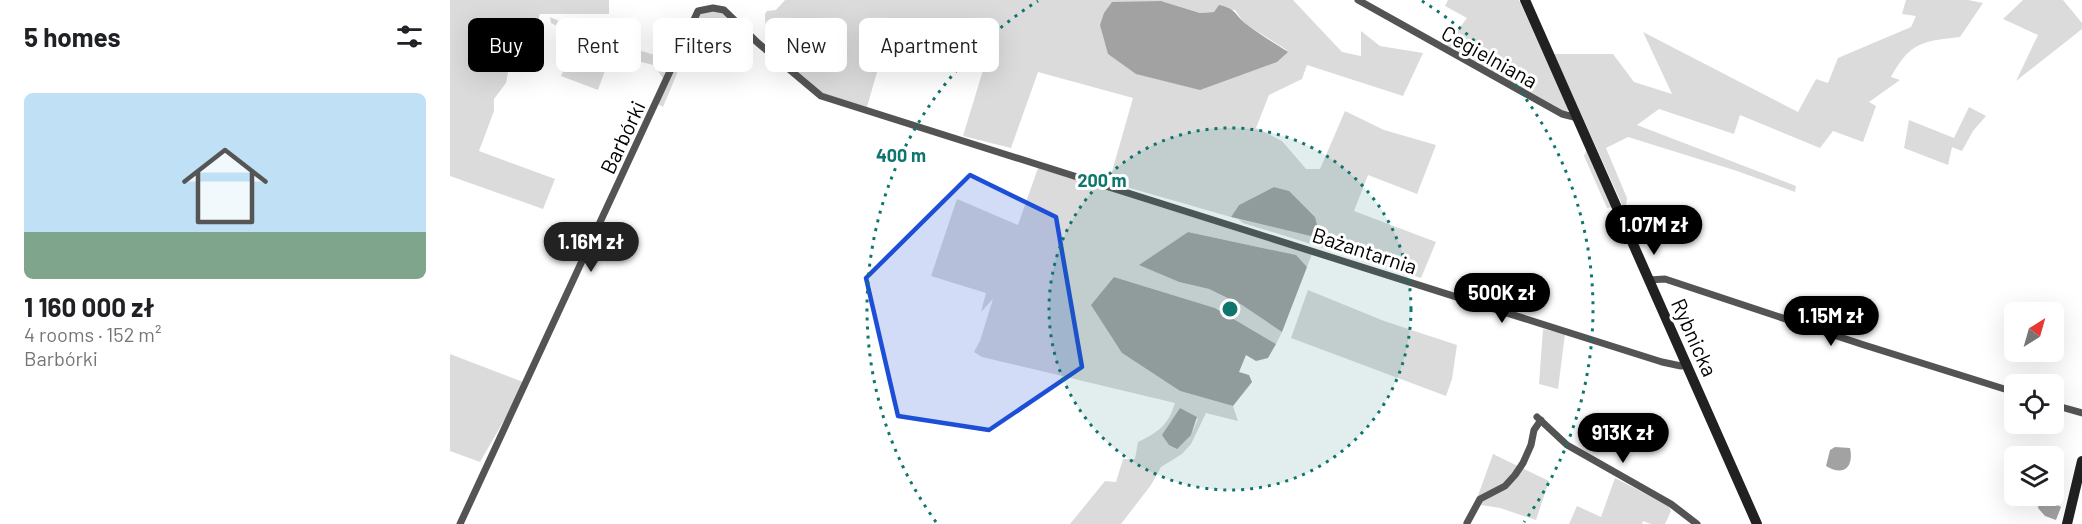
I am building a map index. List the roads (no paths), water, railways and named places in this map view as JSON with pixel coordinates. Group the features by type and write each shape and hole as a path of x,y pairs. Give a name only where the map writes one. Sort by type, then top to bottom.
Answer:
{"main road":[{"name":"Rybnicka","path":"1526,0 1757,524"},
{"path":"2067,524 2082,461"}],"street":[{"name":"Cegielniana","path":"1358,0 1552,109 1578,118"},
{"name":"Barbórki","path":"460,524 698,11 713,8 724,10 758,44 821,96 1035,165"},
{"name":"Bażantarnia","path":"1035,165 1662,362 1686,365"},
{"path":"1649,280 1665,279 2004,389"},
{"path":"2064,408 2082,413"},
{"path":"1467,523 1480,499 1505,486 1515,475 1531,445 1539,419 1567,445 1671,504 1697,524"}]}
